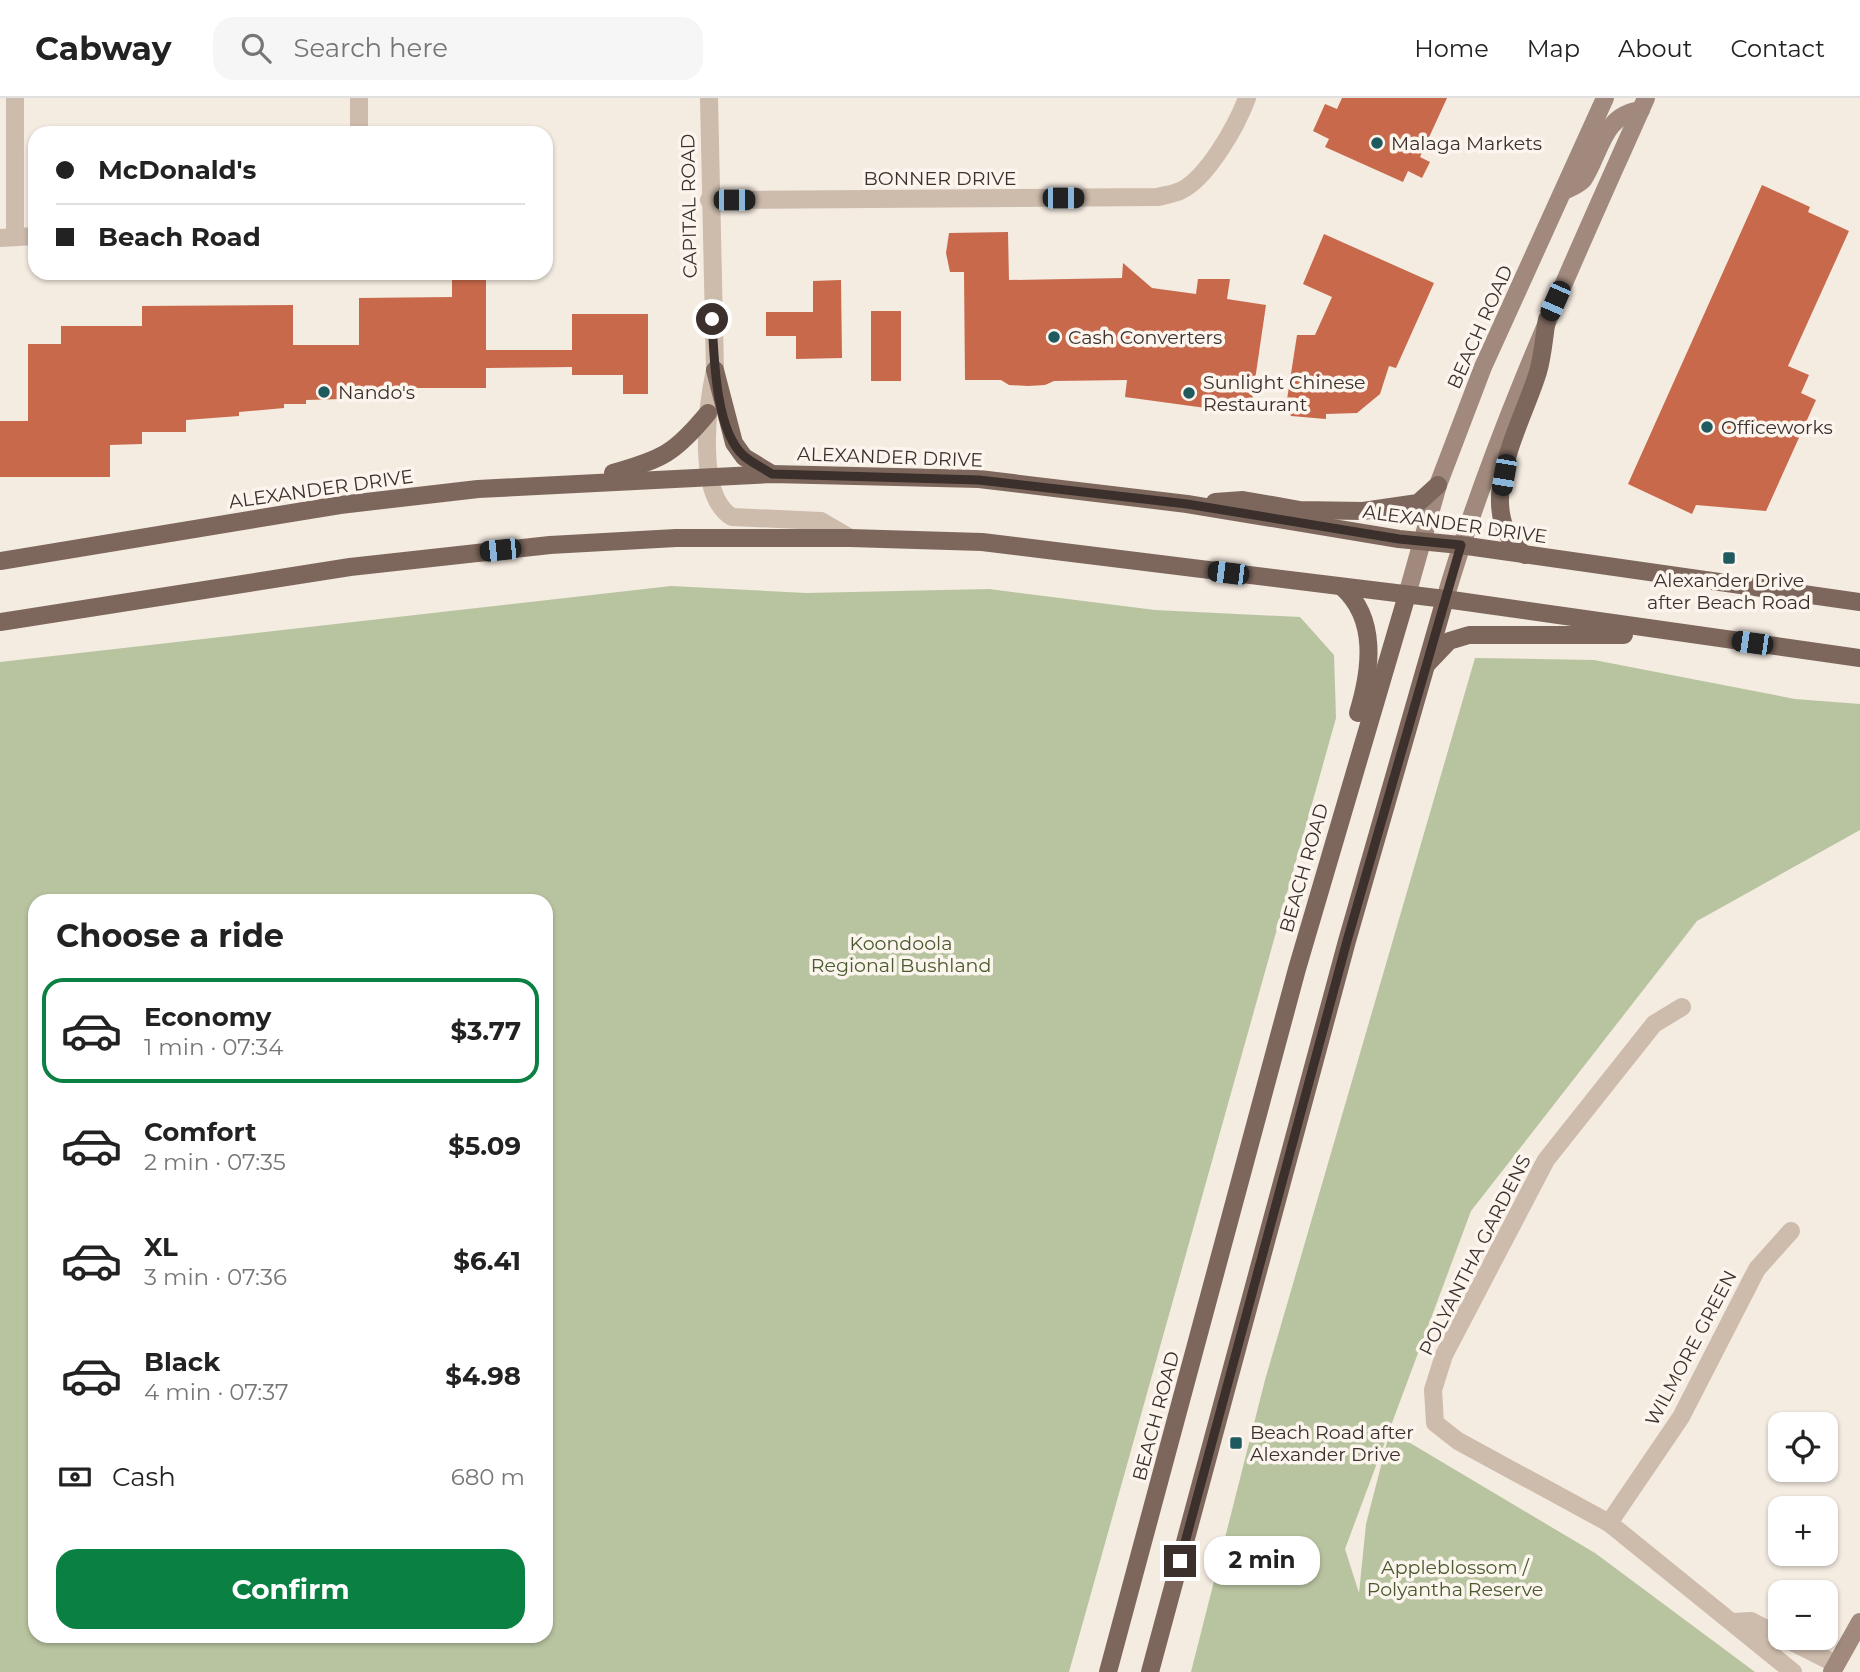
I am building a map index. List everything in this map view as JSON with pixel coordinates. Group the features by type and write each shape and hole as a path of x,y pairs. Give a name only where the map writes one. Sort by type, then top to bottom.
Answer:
{"main road":[{"name":"BEACH ROAD","path":"1108,1672 1336,829 1438,485 1483,368 1605,98"},
{"path":"1564,191 1581,182 1607,129 1628,111 1643,104"},
{"path":"1150,1672 1347,941 1444,599 1461,545 1547,319 1643,104"},
{"path":"1525,555 1512,545 1503,529 1499,503 1504,475 1539,369 1547,319"},
{"path":"715,370 734,443 744,457 772,474"},
{"path":"586,481 659,459 687,439 708,412"},
{"name":"ALEXANDER DRIVE","path":"0,561 340,505 478,489 586,481 772,474 979,480 1187,504 1422,541 1860,602"},
{"path":"1187,504 1243,500 1300,510 1363,511 1418,503 1438,485"},
{"path":"4,620 350,567 550,545 676,538 850,538 982,542 1444,599 1860,658"},
{"path":"0,548 42,554"},
{"path":"1336,829 1337,787 1364,694 1370,649 1362,610 1342,587"},
{"path":"1427,665 1449,641 1469,635 1536,633 1704,636"},
{"path":"1834,1668 1860,1622"}],"street":[{"path":"15,98 5,234 28,236"},
{"path":"359,98 359,126"},
{"name":"CAPITAL ROAD","path":"709,98 709,200 715,370 708,412 707,449 715,500 722,512 732,517 821,521 850,538"},
{"name":"BONNER DRIVE","path":"709,200 1158,197 1182,191 1213,160 1237,124 1247,98"},
{"name":"POLYANTHA GARDENS","path":"1682,1007 1654,1024 1546,1160 1444,1355 1433,1390 1435,1423 1458,1441 1609,1523 1733,1622 1746,1637 1793,1672"},
{"name":"WILMORE GREEN","path":"1609,1523 1681,1417 1757,1269 1791,1231"},
{"name":"POLYANTHA GARDENS","path":"1733,1622 1751,1621 1768,1630"},
{"name":"POLYANTHA GARDENS","path":"1804,1650 1834,1668"}],"green space":[{"name":"Koondoola Regional Bushland","path":"671,586 806,593 989,589 1155,610 1300,617 1334,655 1336,718 1069,1672 0,1672 0,662"},
{"name":"Appleblossom / Polyantha Reserve","path":"1475,658 1594,660 1795,699 1860,704 1860,830 1697,921 1471,1211 1345,1549 1359,1593 1366,1524 1390,1431 1595,1553 1755,1672 1191,1672 1265,1380"}],"building":[{"name":"Malaga Markets","path":"1342,98 1447,98 1420,157 1430,162 1422,178 1408,171 1403,182 1325,147 1329,139 1313,131 1325,104 1337,109"},
{"path":"1762,185 1810,207 1808,212 1849,231 1788,366 1809,375 1801,393 1816,400 1766,511 1696,505 1692,514 1628,484"},
{"path":"1008,232 1009,280 1122,278 1123,263 1152,288 1196,294 1198,279 1230,279 1227,299 1266,305 1250,414 1125,397 1127,380 1054,381 1045,385 1028,386 1009,385 1001,380 965,380 964,272 950,272 946,253 949,233"},
{"path":"1324,234 1434,283 1396,368 1389,366 1380,394 1357,413 1326,414 1326,419 1291,416 1286,406 1297,335 1315,335 1332,297 1303,284"},
{"path":"452,280 486,280 486,350 572,350 572,314 648,314 648,394 623,394 623,375 572,375 572,367 486,368 486,388 404,388 404,393 382,394 382,398 306,400 306,404 284,404 284,408 239,412 239,416 186,420 186,432 142,432 142,444 110,445 110,477 0,477 0,421 28,421 28,344 61,344 61,326 142,326 142,306 293,305 293,345 359,345 359,298 452,297"},
{"path":"841,280 842,358 796,359 796,336 766,336 766,312 813,312 813,281"},
{"path":"871,311 901,311 901,381 871,381"}],"place":[{"name":"Malaga Markets","path":"1377,143"},
{"name":"Cash Converters","path":"1054,337"},
{"name":"Nando's","path":"324,392"},
{"name":"Sunlight Chinese Restaurant","path":"1189,393"},
{"name":"Officeworks","path":"1707,427"},
{"name":"Alexander Drive after Beach Road","path":"1729,558"},
{"name":"Beach Road after Alexander Drive","path":"1236,1443"}],"route":[{"path":"712,319 715,370 727,426 744,457 772,474 979,480 1187,504 1399,539 1461,545 1347,941 1180,1561"}]}
